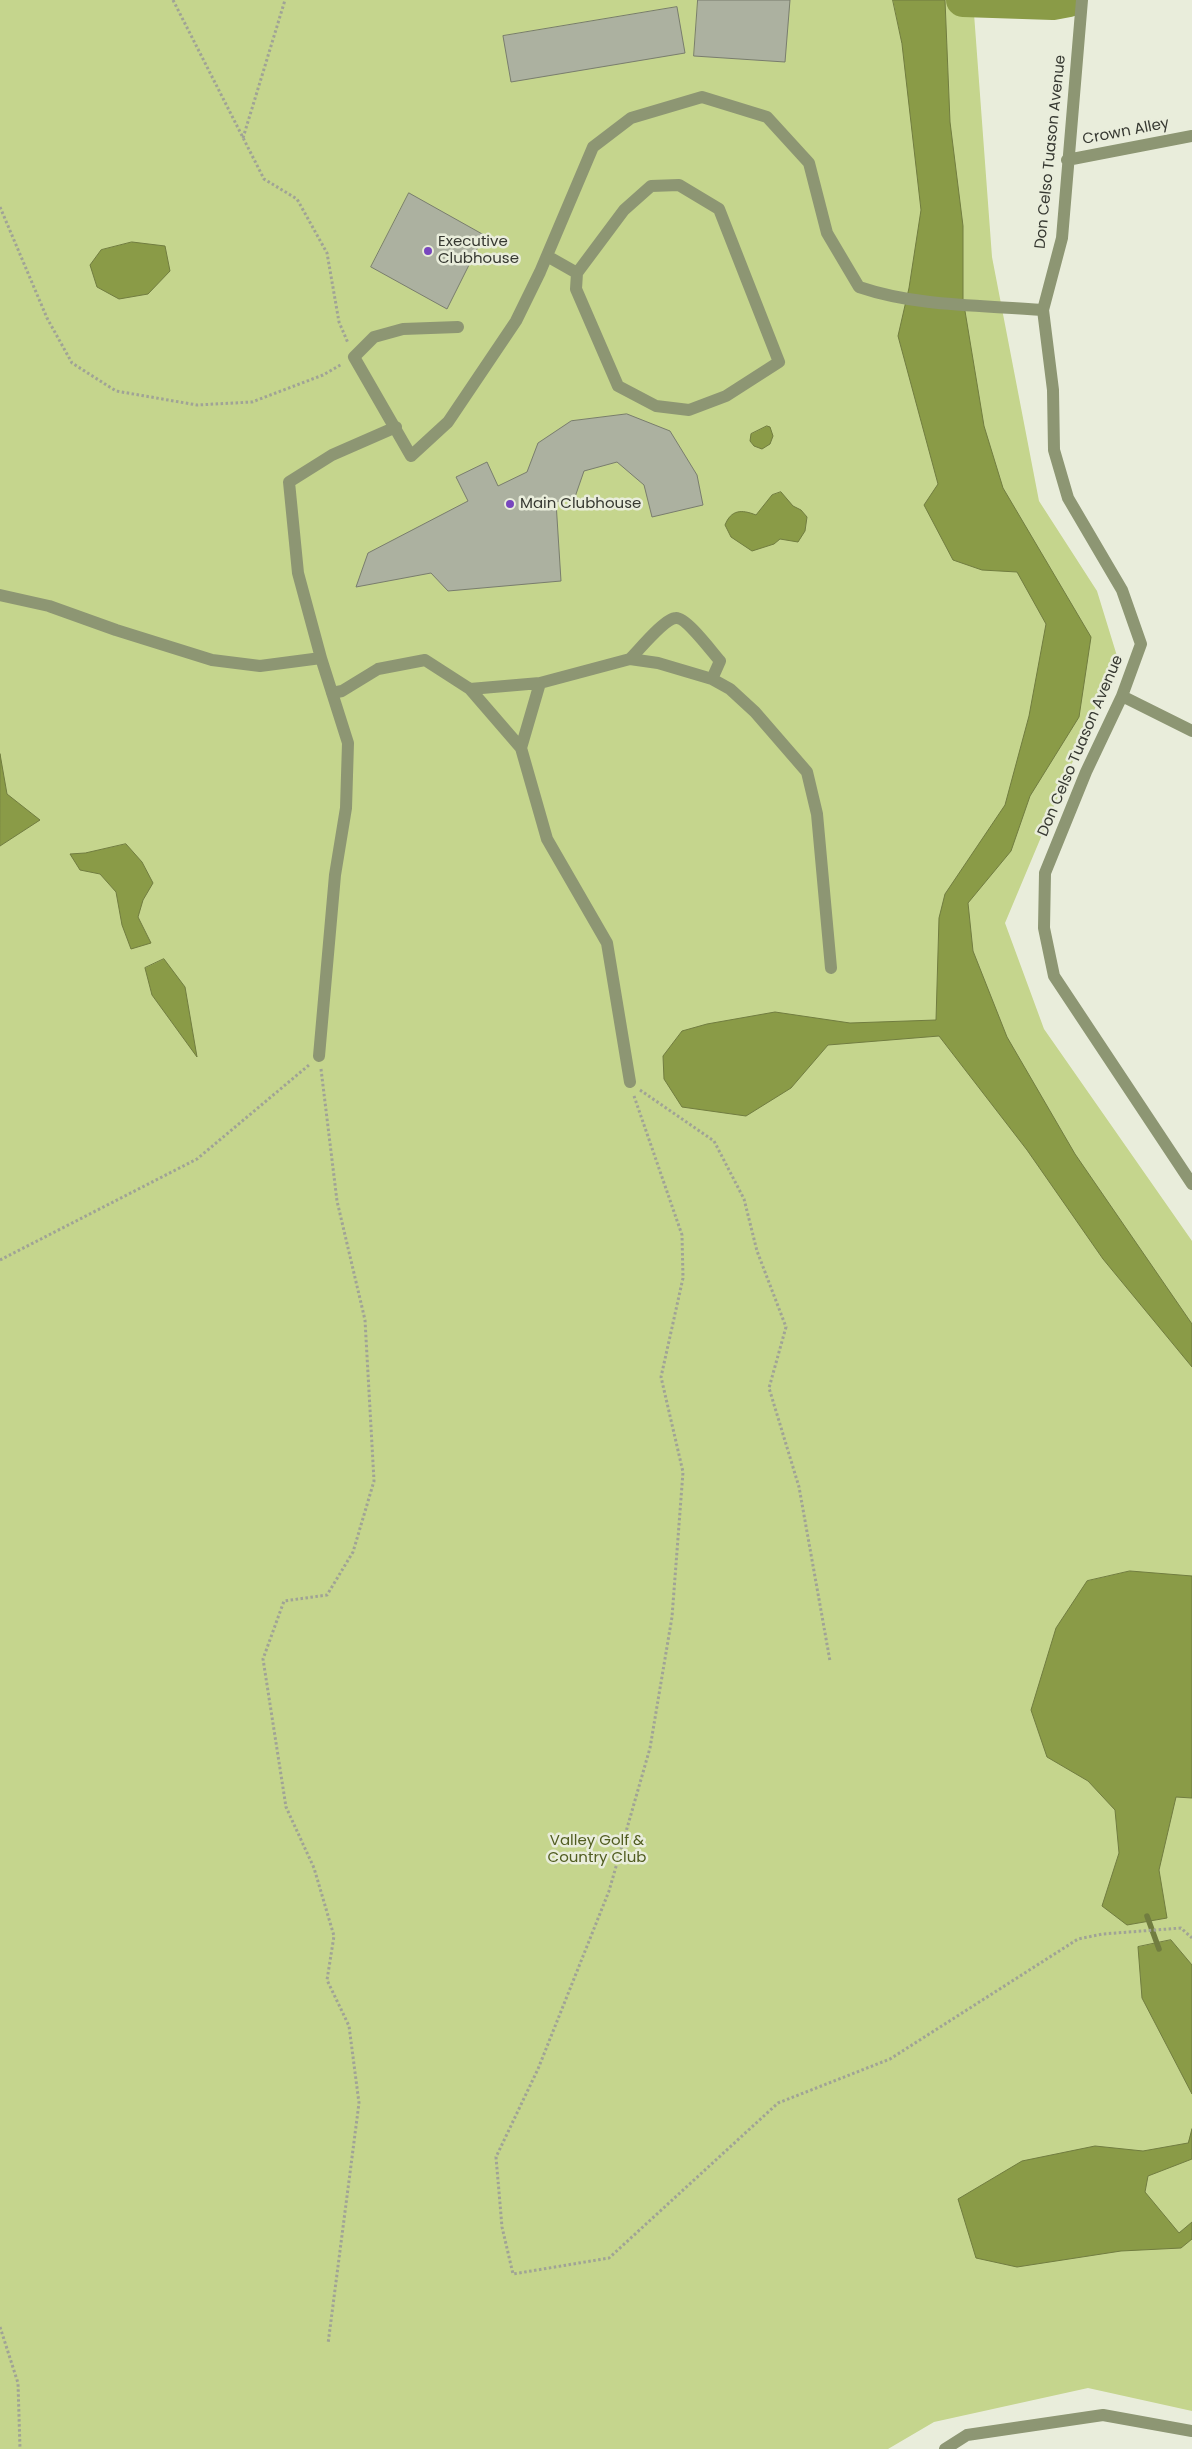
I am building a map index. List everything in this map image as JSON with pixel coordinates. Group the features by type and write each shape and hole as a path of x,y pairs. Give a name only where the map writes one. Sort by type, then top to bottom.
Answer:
{"street":[{"name":"Don Celso Tuason Avenue","path":"1082,0 1067,160 1062,238 1043,310 1053,390 1054,450 1068,498 1122,590 1141,644 1122,696 1086,772 1045,873 1044,928 1054,976 1192,1184"},
{"path":"458,327 403,329 374,337 354,357 411,456 448,422 516,321 547,256 593,147 631,118 702,97 767,117 809,163 827,233 859,288 876,293 975,307 1043,310"},
{"name":"Crown Alley","path":"1067,160 1192,136"},
{"path":"679,185 719,208 779,362 726,396 689,410 656,406 618,386 576,289 577,273 624,210 651,186 679,185"},
{"path":"547,256 577,273"},
{"path":"319,1056 335,875 346,808 348,743 321,658 298,573 289,482 332,455 396,427"},
{"path":"0,595 49,606 116,630 212,660 260,666 321,658"},
{"path":"630,659 666,623 674,618 679,618 687,624 720,661 712,679"},
{"path":"470,689 540,683 630,659 658,663 712,679 730,689 755,712 807,772 817,814 831,968"},
{"path":"332,693 342,690 378,669 425,660 470,689 521,748 546,839 607,943 630,1082"},
{"path":"521,748 540,683"},
{"path":"1122,696 1192,731"},
{"path":"945,2449 967,2435 1104,2415 1192,2431"}],"path":[{"path":"0,207 48,318 72,363 116,391 197,406 252,402 323,375 354,357 339,322 327,253 297,199 264,179 174,0"},
{"path":"243,139 285,0"},
{"path":"0,1260 197,1158 319,1056"},
{"path":"319,1056 338,1201 365,1320 374,1482 353,1552 327,1595 284,1601 263,1659 286,1807 314,1868 334,1936 326,1980 348,2026 359,2103 328,2344"},
{"path":"630,1082 714,1140 744,1199 757,1251 786,1327 769,1388 799,1487 830,1661"},
{"path":"630,1082 682,1235 683,1278 661,1377 683,1472 672,1617 650,1748 609,1892 538,2069 496,2157 502,2227 513,2274 609,2258 778,2103 890,2059 1078,1939 1102,1934 1166,1928 1181,1928 1192,1938"},
{"path":"0,2327 18,2383 20,2449"}],"green space":[{"name":"Valley Golf & Country Club","path":"0,0 973,0 992,257 1039,501 1097,591 1117,656 1005,923 1044,1029 1192,1241 1192,2411 1088,2388 934,2422 888,2449 0,2449"}],"shaded area":[{"path":"893,0 945,0 950,122 963,226 963,299 984,426 1003,488 1091,637 1079,717 1030,796 1011,851 968,903 973,951 1007,1037 1075,1154 1192,1324 1192,1367 1103,1259 1027,1150 939,1036 828,1045 791,1088 746,1116 682,1107 664,1079 663,1056 682,1031 707,1024 775,1012 850,1023 936,1020 939,918 945,894 1005,805 1029,716 1046,624 1017,572 982,570 953,560 924,505 938,484 898,336 909,288 921,210 902,44"},
{"path":"132,242 165,246 170,271 148,294 119,299 97,287 90,265 101,250"},
{"path":"767,426 770,427 773,436 770,444 762,449 754,446 750,441 751,434"},
{"path":"781,492 793,506 801,510 807,517 805,531 798,542 780,539 774,544 752,551 731,537 725,525 730,516 737,512 756,515 772,495"},
{"path":"0,754 7,794 40,820 0,846"},
{"path":"126,844 142,862 153,883 143,900 138,917 151,943 131,949 122,925 116,892 100,874 80,870 70,854 85,853"},
{"path":"164,959 185,987 197,1057 152,995 145,968"},
{"path":"1130,1571 1192,1576 1192,1798 1176,1797 1159,1870 1167,1918 1127,1925 1102,1906 1119,1853 1115,1810 1088,1781 1047,1757 1031,1710 1056,1628 1087,1581"},
{"path":"1171,1940 1192,1965 1192,2094 1142,1998 1138,1947"},
{"path":"1192,2129 1192,2159 1148,2176 1145,2192 1179,2233 1192,2222 1192,2239 1181,2248 1121,2251 1017,2267 976,2258 958,2199 1022,2161 1095,2146 1143,2151 1188,2143"}],"building":[{"path":"698,0 790,0 785,62 694,56"},
{"path":"677,7 685,53 511,82 503,36"},
{"name":"Executive Clubhouse","path":"409,193 484,235 447,309 371,267"},
{"name":"Main Clubhouse","path":"627,414 670,431 697,475 703,505 652,517 644,485 617,462 584,471 575,497 556,502 561,581 448,591 431,573 356,587 368,553 468,501 456,477 487,462 498,486 527,472 538,443 571,421"}],"waterway":[{"path":"963,0 1053,3 1069,0"},
{"path":"1147,1916 1159,1949"}],"place":[{"name":"Executive Clubhouse","path":"428,251"},
{"name":"Main Clubhouse","path":"510,504"}]}
